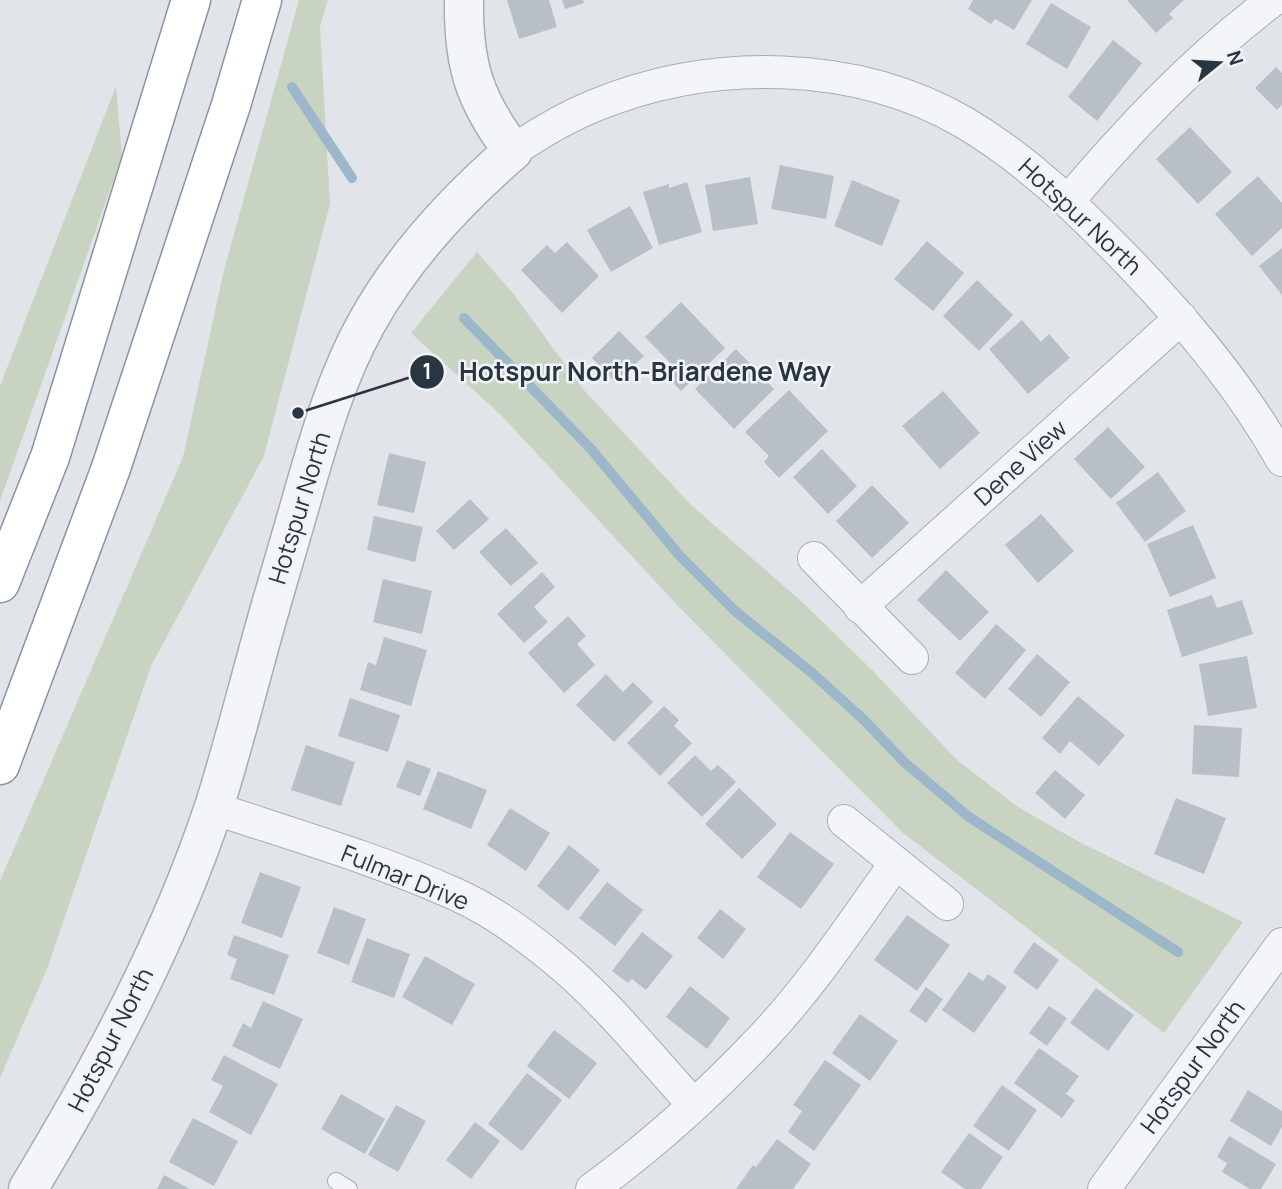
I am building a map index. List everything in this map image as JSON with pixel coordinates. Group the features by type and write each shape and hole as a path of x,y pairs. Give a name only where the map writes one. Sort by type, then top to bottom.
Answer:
{"highway":[{"path":"0,583 50,457 191,0"},
{"path":"0,765 111,468 231,105 262,0"}],"street":[{"path":"464,0 464,35 469,70 479,99 493,125 513,151"},
{"path":"1069,200 1180,78 1210,50 1273,0"},
{"name":"Hotspur North","path":"28,1189 75,1111 149,967 179,899 214,808 316,452 349,359 366,324 420,245 451,209 513,151 541,132 578,113 650,87 710,76 759,73 810,74 853,80 885,88 963,122 1000,145 1069,200 1181,318 1239,392 1282,460"},
{"name":"Dene View","path":"860,607 1181,318"},
{"path":"814,558 912,658"},
{"name":"Fulmar Drive","path":"214,808 393,869 457,894 509,926 553,958 588,990 693,1104"},
{"path":"844,821 947,904"},
{"path":"607,1185 764,1036 848,931 895,864"},
{"name":"Hotspur North","path":"1104,1189 1279,955"}],"green space":[{"path":"299,0 328,0 320,26 330,204 264,456 151,666 47,969 0,1078 0,881 183,457 224,270"},
{"path":"116,86 122,156 0,501 0,386"},
{"path":"477,252 512,292 583,389 691,505 801,601 872,670 957,760 1018,807 1083,844 1243,922 1164,1033 903,833 678,606 502,416 411,333"}],"building":[{"path":"507,0 549,0 557,27 519,39"},
{"path":"562,0 583,0 584,3 565,9"},
{"path":"973,0 1032,0 1014,30 995,19 991,24 968,9"},
{"path":"1127,0 1184,0 1169,14 1173,18 1156,33"},
{"path":"1051,3 1091,27 1067,69 1026,44"},
{"path":"1113,40 1142,63 1097,121 1068,97"},
{"path":"1276,67 1282,73 1282,105 1277,110 1255,88"},
{"path":"1190,127 1232,172 1198,204 1156,159"},
{"path":"780,165 834,176 826,219 771,209"},
{"path":"1258,176 1282,203 1282,228 1252,256 1215,214"},
{"path":"750,177 758,224 713,231 705,185"},
{"path":"852,180 900,200 882,246 834,226"},
{"path":"687,182 702,232 659,245 643,192"},
{"path":"630,206 653,248 611,272 587,230"},
{"path":"927,241 964,273 933,311 894,279"},
{"path":"567,242 599,276 562,313 521,270 547,245 555,253"},
{"path":"1282,248 1282,295 1259,266"},
{"path":"977,280 1013,315 979,351 943,316"},
{"path":"681,302 725,348 681,391 664,373 672,365 645,337"},
{"path":"1022,320 1041,342 1049,334 1070,358 1028,394 989,349"},
{"path":"619,331 644,356 616,383 592,358"},
{"path":"736,349 774,389 734,429 695,389"},
{"path":"789,390 828,431 779,478 764,462 769,456 745,432"},
{"path":"943,391 980,433 940,469 902,426"},
{"path":"1108,427 1145,467 1111,499 1074,459"},
{"path":"822,449 857,486 828,514 793,477"},
{"path":"389,453 426,462 414,513 377,505"},
{"path":"1158,472 1186,511 1145,542 1116,503"},
{"path":"872,485 909,523 872,558 836,521"},
{"path":"470,499 489,519 454,550 436,531"},
{"path":"1041,514 1074,551 1038,583 1005,545"},
{"path":"374,516 423,527 415,562 367,550"},
{"path":"1193,525 1216,578 1170,597 1147,544"},
{"path":"506,528 538,563 511,586 479,552"},
{"path":"946,570 989,612 960,641 917,600"},
{"path":"542,572 555,587 534,607 548,622 524,643 497,614"},
{"path":"383,579 432,591 422,634 373,622"},
{"path":"1212,595 1217,608 1242,600 1253,634 1182,657 1167,610"},
{"path":"568,616 586,636 577,644 595,665 564,693 528,653"},
{"path":"996,624 1026,650 985,699 955,673"},
{"path":"384,637 427,650 411,706 360,690 368,662 376,665"},
{"path":"1037,654 1070,682 1041,717 1008,689"},
{"path":"1247,656 1257,708 1208,716 1199,664"},
{"path":"606,674 623,692 633,682 653,702 614,742 576,705"},
{"path":"1078,696 1125,735 1099,766 1070,741 1060,754 1042,738"},
{"path":"350,698 400,715 388,752 338,736"},
{"path":"664,706 679,720 674,726 692,743 660,776 627,743"},
{"path":"1194,725 1242,728 1239,777 1192,774"},
{"path":"306,745 355,762 341,806 291,790"},
{"path":"695,755 711,771 718,765 736,782 702,817 667,783"},
{"path":"407,760 431,769 420,796 396,787"},
{"path":"1055,770 1085,795 1065,819 1035,793"},
{"path":"438,771 487,790 471,829 423,809"},
{"path":"739,788 777,824 742,859 705,824"},
{"path":"1176,798 1226,818 1204,874 1154,854"},
{"path":"510,808 550,833 526,871 487,845"},
{"path":"790,832 834,864 801,909 757,877"},
{"path":"569,845 600,870 568,911 537,886"},
{"path":"260,872 301,887 282,938 241,923"},
{"path":"607,882 643,910 615,946 579,918"},
{"path":"334,907 366,919 349,965 317,953"},
{"path":"720,909 746,929 723,959 697,938"},
{"path":"907,915 950,945 917,991 874,960"},
{"path":"642,932 673,956 646,990 632,979 628,983 612,971"},
{"path":"234,935 289,955 274,995 230,979 237,959 227,955"},
{"path":"367,938 410,954 394,998 351,982"},
{"path":"1034,942 1059,960 1037,990 1013,972"},
{"path":"425,956 475,984 452,1025 402,997"},
{"path":"969,972 983,981 988,974 1007,987 974,1033 942,1010"},
{"path":"690,986 730,1018 707,1049 666,1017"},
{"path":"926,987 943,999 926,1023 909,1011"},
{"path":"1096,988 1134,1015 1108,1051 1070,1023"},
{"path":"263,1001 303,1019 280,1069 232,1046 243,1023 251,1028"},
{"path":"1049,1006 1067,1018 1047,1046 1029,1033"},
{"path":"860,1014 898,1041 870,1081 832,1053"},
{"path":"554,1030 597,1063 569,1099 527,1066"},
{"path":"1039,1048 1079,1076 1066,1094 1075,1100 1062,1118 1014,1083"},
{"path":"224,1055 278,1084 251,1135 209,1112 223,1086 211,1080"},
{"path":"825,1060 861,1085 814,1151 788,1132 802,1111 793,1105"},
{"path":"527,1073 562,1100 522,1151 488,1124"},
{"path":"1002,1085 1037,1110 1009,1151 973,1126"},
{"path":"1248,1090 1282,1111 1282,1127 1271,1146 1230,1121"},
{"path":"341,1094 385,1119 365,1154 321,1129"},
{"path":"396,1105 426,1121 398,1172 368,1155"},
{"path":"193,1118 238,1141 214,1186 169,1162"},
{"path":"475,1122 500,1141 471,1179 446,1160"},
{"path":"969,1133 1003,1157 981,1189 965,1189 941,1172"},
{"path":"1229,1136 1276,1164 1261,1189 1250,1189 1222,1172 1227,1163 1217,1157"},
{"path":"777,1139 811,1164 793,1189 736,1189 753,1165 756,1167"},
{"path":"164,1175 190,1189 157,1189"}],"waterway":[{"path":"292,87 352,178"},
{"path":"464,318 591,449 680,556 735,611 811,672 863,719 904,762 969,817 1178,952"}],"place":[{"name":"Hotspur North-Briardene Way","path":"298,413"}]}
